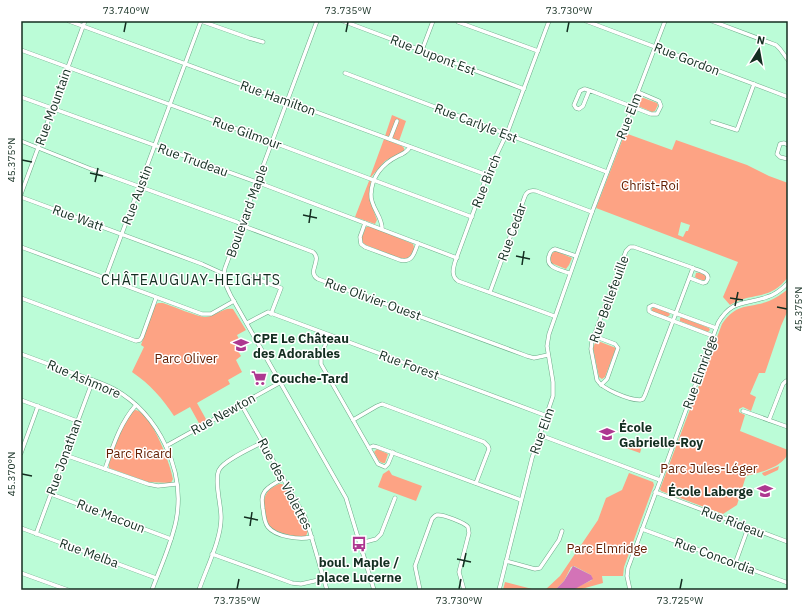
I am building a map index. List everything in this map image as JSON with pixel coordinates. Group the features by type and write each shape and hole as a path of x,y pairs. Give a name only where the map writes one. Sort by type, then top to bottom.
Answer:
{"street":[{"name":"Rue Hamilton","path":"69,21 487,175"},
{"name":"Rue Mountain","path":"21,194 85,21"},
{"path":"201,21 263,42"},
{"name":"Rue Austin","path":"105,279 201,21"},
{"name":"Boulevard Maple","path":"317,21 224,274 226,286 234,301 346,498 374,590"},
{"name":"Rue Dupont Est","path":"343,21 524,89"},
{"path":"422,50 433,21"},
{"name":"Rue Birch","path":"490,292 458,281 454,275 453,268 487,175 506,134 549,21"},
{"name":"Rue Gordon","path":"586,21 788,96"},
{"name":"Rue Elm","path":"499,590 532,458 553,399 554,389 547,340 569,273 664,21"},
{"path":"712,21 776,45 788,60"},
{"path":"458,22 538,51"},
{"name":"Rue Gilmour","path":"21,50 472,217"},
{"name":"Rue Carlyle Est","path":"345,73 607,172"},
{"path":"712,122 737,130 754,84"},
{"path":"589,91 582,107 579,109 576,108 574,105 580,90 584,89 654,115 659,110 661,105 659,101 638,92"},
{"name":"Rue Trudeau","path":"21,96 457,258"},
{"path":"390,139 397,121"},
{"name":"Rue Olivier Ouest","path":"21,141 314,253 317,259 313,273 318,279 527,356 534,358 548,355"},
{"path":"788,145 784,143 780,144 777,152 779,156 788,159"},
{"path":"382,229 382,225 372,206 370,198 373,180 379,170 386,163 408,151 410,147"},
{"name":"Rue Cedar","path":"490,292 525,196 528,192 532,190 536,191 592,212"},
{"name":"Rue Watt","path":"21,197 122,234 224,274"},
{"path":"365,223 360,240 361,244 365,247 406,261 410,260 413,256 418,243"},
{"name":"Rue Bellefeuille","path":"601,386 597,380 591,349 594,336 628,248 634,247 706,273 709,276 709,279 703,283 690,278"},
{"path":"21,248 199,314 206,315 215,312 234,301"},
{"path":"569,273 550,265 548,258 551,251 555,249 576,256"},
{"path":"594,336 615,344 618,348 606,379 601,386 636,400 643,399 693,268"},
{"path":"247,323 266,312 271,314 281,288 253,276"},
{"name":"Rue Elmridge","path":"630,590 627,580 627,571 716,328 723,316 734,306 747,301 770,297 780,291 788,283"},
{"path":"490,292 554,316"},
{"path":"21,298 138,341 142,337 156,298"},
{"path":"713,336 650,312 649,307 653,305 716,328"},
{"name":"Rue Forest","path":"271,314 547,416"},
{"path":"329,335 320,361 378,464 385,466 388,464 392,452"},
{"name":"Rue Ashmore","path":"21,354 93,380 113,389 136,405 152,423 166,446 173,466 176,484 177,511 171,538 152,590"},
{"name":"Rue Jonathan","path":"36,534 93,380"},
{"path":"769,420 782,386 787,381"},
{"name":"Rue Newton","path":"166,446 281,382"},
{"path":"21,400 77,421"},
{"name":"Rue des Violettes","path":"241,404 305,517 327,590"},
{"path":"353,420 382,404 484,442 487,444 489,449 476,483"},
{"path":"105,469 122,425 128,414 136,405"},
{"path":"21,453 38,406"},
{"path":"743,411 788,427"},
{"path":"540,435 660,480"},
{"path":"199,590 221,524 217,479 218,471 221,466 227,462 263,442"},
{"path":"369,448 375,446 521,500"},
{"path":"65,454 151,485 176,484"},
{"path":"284,479 270,487 263,495 262,504 266,524 273,530 290,537 312,537"},
{"name":"Rue Rideau","path":"655,492 788,542"},
{"name":"Rue Macoun","path":"51,494 171,538"},
{"path":"361,544 376,538 381,534 395,498"},
{"path":"420,590 414,566 432,519 434,516 439,515 464,524 469,529 459,572 464,590"},
{"name":"Rue Melba","path":"21,528 156,578"},
{"path":"735,564 748,528"},
{"name":"Rue Concordia","path":"642,529 788,583"},
{"path":"506,562 535,569 539,568 559,540 562,531"},
{"path":"212,554 292,583 301,584 323,579"},
{"path":"21,573 68,590"}],"green space":[{"path":"641,97 657,103 658,105 655,111 652,112 636,104 638,99"},
{"path":"392,115 406,121 399,141 390,135 385,136"},
{"name":"Christ-Roi","path":"625,133 672,150 676,140 747,165 769,176 788,183 788,277 774,290 746,298 730,305 723,297 738,262 596,208","holes":["681,222 690,225 688,231 686,231 683,237 678,235"]},
{"path":"384,139 402,146 404,151 385,161 370,177"},
{"path":"369,181 371,181 369,198 377,220 375,224 355,217"},
{"path":"370,226 413,244 414,248 411,254 407,259 402,259 366,245 362,242 362,237 366,227"},
{"path":"556,251 572,258 566,269 551,263 551,256"},
{"path":"696,273 700,273 707,277 706,280 700,280 695,277"},
{"name":"Parc Jules-Léger","path":"788,289 788,310 765,373 759,373 750,394 756,397 751,411 743,407 739,409 739,412 745,415 740,431 788,450 787,456 772,468 746,476 737,505 723,514 661,491 660,489 722,324 727,317 738,309 769,301"},
{"name":"Parc Oliver","path":"158,303 163,303 202,317 213,315 226,309 233,309 246,330 237,335 241,343 235,346 241,356 236,360 242,372 228,380 230,384 197,403 207,421 200,425 190,407 174,416 156,392 132,372 144,347 141,345 155,305"},
{"path":"654,307 669,313 670,315 667,317 652,311"},
{"path":"681,317 709,328 710,330 708,332 680,321"},
{"path":"598,341 616,348 605,377 602,379 599,377 593,348 595,343"},
{"name":"Parc Ricard","path":"135,410 147,419 154,429 164,451 171,472 173,479 171,483 148,482 109,468 109,464 122,428"},
{"path":"628,441 642,446 640,453 626,448"},
{"path":"377,449 388,454 385,463 381,462 377,458 374,452"},
{"path":"779,466 778,470 765,476 762,473"},
{"path":"389,470 392,475 422,486 416,501 378,487 383,474"},
{"name":"Parc Elmridge","path":"629,473 653,482 654,485 624,567 623,576 602,576 603,583 573,590 592,580 591,575 574,566 571,567 564,581 555,590 545,590 560,576 598,520 606,498 622,490"},
{"path":"279,484 285,486 300,512 308,531 306,536 292,536 281,533 268,524 264,508 264,499 270,489"},
{"path":"505,582 536,590 503,590"}],"shaded area":[{"path":"573,566 591,575 593,579 573,590 555,590 564,581"}],"place":[{"name":"CPE Le Château des Adorables","path":"241,345"},
{"name":"Couche-Tard","path":"259,378"},
{"name":"École Gabrielle-Roy","path":"607,434"},
{"name":"École Laberge","path":"765,491"},
{"name":"boul. Maple / place Lucerne","path":"359,544"}],"district":[{"name":"CHÂTEAUGUAY-HEIGHTS","path":"191,280"}]}
